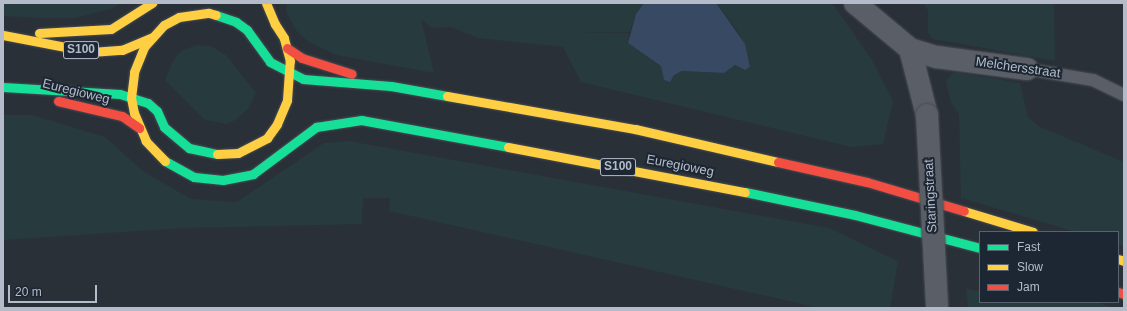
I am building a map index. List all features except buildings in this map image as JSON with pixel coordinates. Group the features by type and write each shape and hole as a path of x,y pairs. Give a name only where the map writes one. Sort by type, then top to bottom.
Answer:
{"main road":[{"path":"5,35 111,29 152,3"},
{"path":"139,128 131,98 138,59 152,37 164,25 212,3"},
{"path":"266,3 287,48"},
{"name":"Euregioweg","path":"195,12 223,16 236,22 247,30 270,62 290,74 304,79 391,86 635,129 867,182 1030,231"},
{"name":"S100","path":"5,35 99,52 122,50 152,37"},
{"name":"Euregioweg","path":"3,87 120,94 148,103 157,112 164,127 189,148 205,154 238,153 267,138 277,124 287,100 290,74 287,48"},
{"name":"Euregioweg","path":"287,48 302,58 391,86"},
{"name":"Euregioweg","path":"3,87 122,116 139,128 155,153 179,171 194,177 224,180 239,178 267,166 290,144 316,127 341,121 361,120 701,183 855,216 979,248"}],"street":[{"name":"Melchersstraat","path":"855,3 910,49 937,57 1027,69"},
{"name":"Staringstraat","path":"910,49 922,85 927,115 937,308"}],"lane":[{"name":"Melchersstraat","path":"1027,69 1093,80 1124,95"}],"green space":[{"path":"3,3 121,3 111,9 74,18 41,18 3,16"},
{"path":"286,3 644,3 636,14 630,32 579,33 629,33 628,43 661,66 665,78 682,71 724,73 733,65 741,68 750,62 738,32 716,3 832,3 872,60 893,101 883,144 851,147 581,82 563,47 478,38 451,27 432,28 421,19 434,73 336,55 307,41 296,30 287,14"},
{"path":"922,3 1054,3 1055,61 933,39 928,33 928,10"},
{"path":"196,45 211,46 226,55 256,93 248,109 234,121 227,124 205,120 165,80 173,61 181,51"},
{"path":"954,72 1020,83 1028,117 1038,126 1124,162 1124,246 1119,244 1119,231 1073,231 961,198 959,114 951,102 946,81"},
{"path":"3,115 32,115 105,137 144,172 191,199 237,202 324,143 349,141 829,228 898,261 890,308 820,308 389,211 390,198 363,198 362,224 184,228 3,240"},
{"path":"966,289 979,291 979,303 1099,303 1115,308 968,308"}],"water":[{"path":"644,3 716,3 745,44 750,67 745,70 735,65 724,73 682,71 674,75 670,82 664,80 661,66 628,43 636,14"}],"traffic: fast":[{"path":"216,15 236,22 247,30 270,62 303,79 391,86 447,96"},
{"path":"3,87 120,94 148,103 157,111 164,127 189,148 217,154"},
{"path":"165,161 194,177 223,180 253,174 316,127 361,120 508,147"},
{"path":"745,192 855,215 979,248"}],"traffic: slow":[{"path":"39,33 111,29 152,3"},
{"path":"266,3 275,24"},
{"path":"165,161 146,141 134,113 131,98 134,72 144,47 164,25 179,17 209,13 216,15"},
{"path":"217,154 238,153 267,138 277,124 287,100 290,61 284,38 275,24"},
{"path":"3,35 91,52 122,50 152,37"},
{"path":"447,96 635,129 778,162"},
{"path":"508,147 745,192"},
{"path":"964,211 1030,231"},
{"path":"1119,259 1124,261"}],"traffic: jam":[{"path":"287,48 302,58 352,74"},
{"path":"58,101 122,116 139,128"},
{"path":"778,162 867,182 964,211"},
{"path":"1119,292 1124,294"}]}
